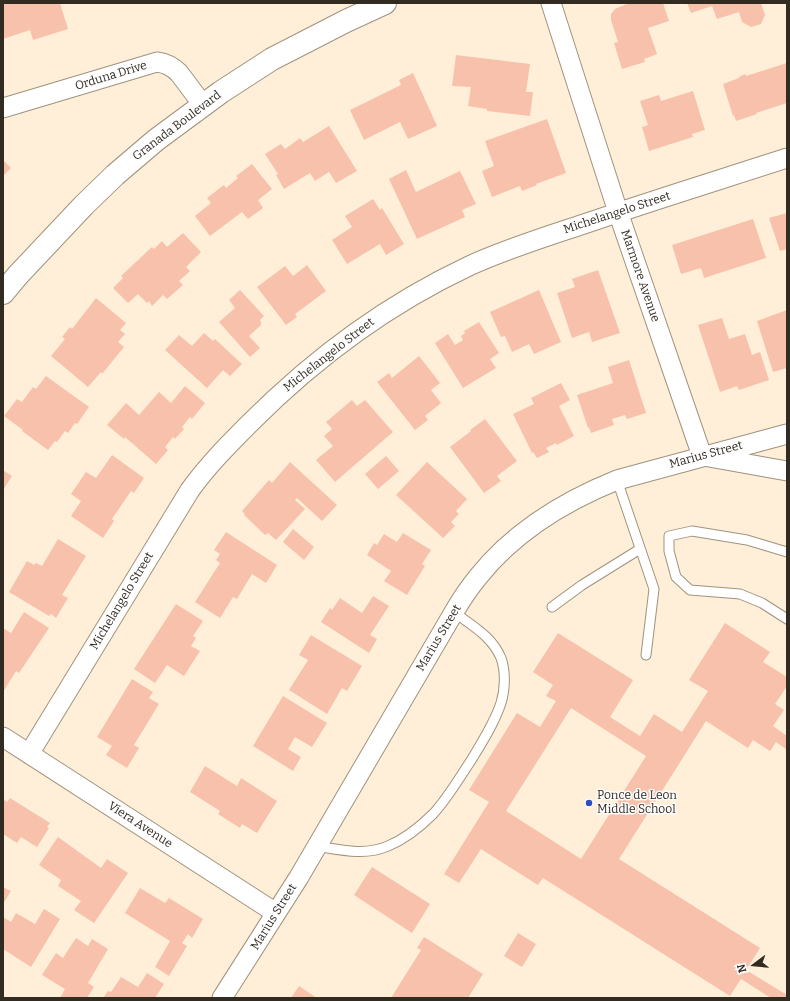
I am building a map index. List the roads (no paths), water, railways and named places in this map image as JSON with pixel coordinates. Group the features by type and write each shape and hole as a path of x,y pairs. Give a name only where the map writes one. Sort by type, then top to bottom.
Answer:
{"street":[{"name":"Granada Boulevard","path":"3,293 84,205 115,175 156,140 203,105 272,59 385,3"},
{"name":"Marmore Avenue","path":"551,3 618,212 702,456"},
{"name":"Orduna Drive","path":"3,108 157,62 175,69 203,105"},
{"name":"Michelangelo Street","path":"29,754 190,490 217,457 274,399 342,342 376,318 421,290 492,256 618,212 787,158"},
{"name":"Marius Street","path":"222,998 299,877 454,612 477,577 501,551 533,526 576,498 596,488 617,480 787,434"},
{"path":"702,456 787,471"},
{"name":"Viera Avenue","path":"3,737 276,913"}],"lane":[{"path":"617,480 654,589 646,655"},
{"path":"787,552 747,540 692,531 669,536 669,551 676,577 690,590 740,594 762,603 787,619"},
{"path":"552,607 582,585 640,549"},
{"path":"316,846 360,852 377,850 399,841 420,826 441,804 452,790 485,738 501,703 504,687 504,672 496,648 489,638 454,612"}],"place":[{"name":"Ponce de Leon Middle School","path":"589,803"}]}
